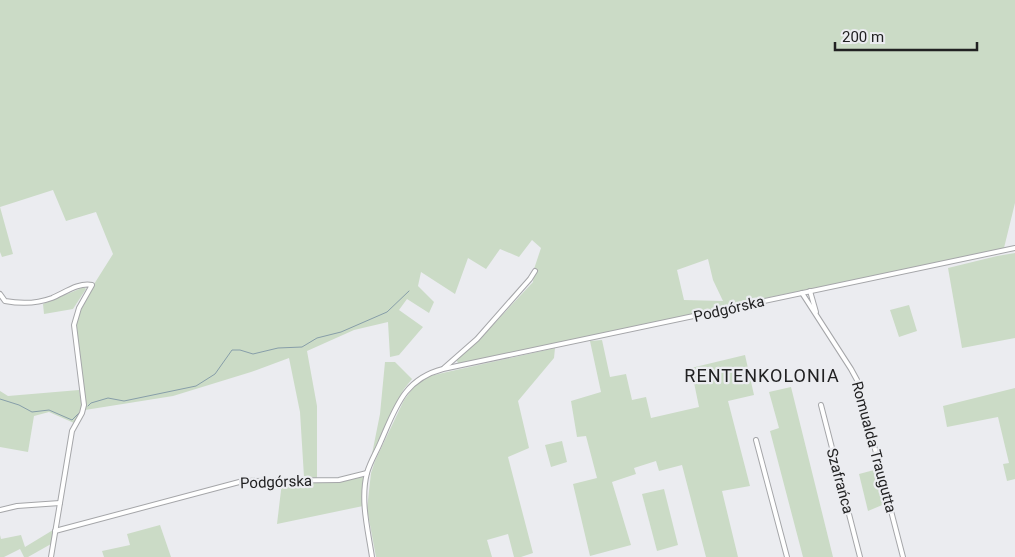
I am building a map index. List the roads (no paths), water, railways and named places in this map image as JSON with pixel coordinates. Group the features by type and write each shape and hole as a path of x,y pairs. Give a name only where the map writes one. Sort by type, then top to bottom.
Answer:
{"street":[{"name":"Podgórska","path":"55,531 243,481 339,480 367,473 402,396 416,380 433,372 1015,248"},
{"name":"Podgórska","path":"444,369 477,338 530,280 535,271"},
{"path":"0,294 5,301 26,304 52,298 82,285 92,285 79,308 74,325 84,405 82,413 72,431 51,557"},
{"name":"Romualda Traugutta","path":"810,291 817,316"},
{"name":"Romualda Traugutta","path":"802,293 852,369 857,380 903,557"},
{"name":"Szafrańca","path":"821,405 860,557"},
{"path":"756,440 787,557"},
{"path":"367,473 365,511 372,557"},
{"path":"0,510 17,506 60,503"}],"waterway":[{"path":"88,406 91,403 108,398 124,401 196,386 215,374 232,350 253,354 278,348 302,347 317,338 341,332 387,312 409,291"},
{"path":"0,399 19,405 32,412 49,410 72,420 79,413"}],"district":[{"name":"RENTENKOLONIA","path":"762,376"}]}
